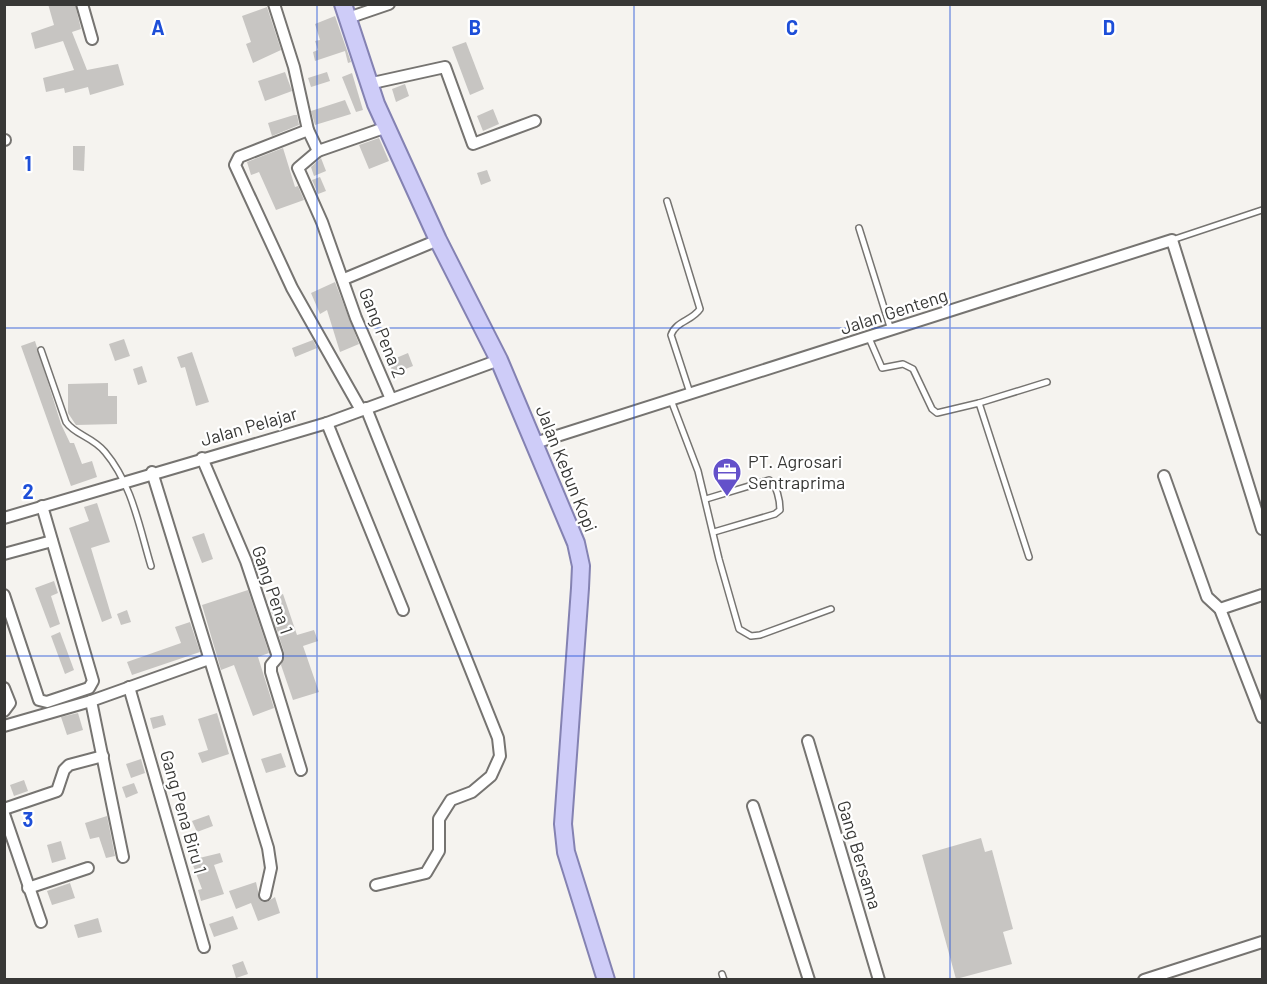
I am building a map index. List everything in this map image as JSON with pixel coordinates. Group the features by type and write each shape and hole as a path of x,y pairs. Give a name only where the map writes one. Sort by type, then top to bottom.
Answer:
{"main road":[{"name":"Jalan Kebun Kopi","path":"346,11 368,84 438,240 499,360 576,543 581,566 563,824 566,852 606,980"}],"street":[{"path":"82,4 92,39"},
{"path":"274,4 294,67 308,130 318,151 321,152 387,127"},
{"path":"346,11 389,4"},
{"path":"368,84 445,67 473,144 535,121"},
{"path":"308,130 238,157 235,165 292,288 364,409 473,671 498,738 500,756 491,776 472,792 451,800 440,819 439,851 426,873 376,885"},
{"name":"Gang Pena 2","path":"318,151 298,168 344,279 356,318 391,399"},
{"path":"344,279 438,240"},
{"path":"1172,240 1263,529"},
{"name":"Jalan Genteng","path":"535,442 869,338 1172,240"},
{"name":"Jalan Pelajar","path":"4,518 152,472 327,423 499,360"},
{"path":"327,423 403,610"},
{"name":"Gang Pena 1","path":"202,458 246,561 277,654 270,669 301,770"},
{"path":"152,472 268,848 271,868 265,895"},
{"path":"1164,476 1207,597 1220,609 1263,717"},
{"path":"4,595 39,700 47,702 89,688 93,681 42,507"},
{"path":"4,554 52,541"},
{"path":"1220,609 1263,595"},
{"path":"4,726 91,701 209,659"},
{"name":"Gang Pena Biru 1","path":"129,687 204,947"},
{"path":"4,688 10,704 4,711"},
{"path":"91,701 123,857"},
{"name":"Gang Bersama","path":"808,741 879,980"},
{"path":"4,809 57,791 64,770 69,765 103,756"},
{"path":"753,806 809,980"},
{"path":"4,814 41,922"},
{"path":"28,888 88,868"},
{"path":"1144,980 1164,977 1263,942"}],"lane":[{"path":"667,201 700,309 695,316 677,325 671,335 690,393"},
{"name":"Jalan Genteng","path":"1172,240 1263,210"},
{"path":"859,228 891,330"},
{"path":"869,338 882,368 909,364 932,409 937,413 1047,382"},
{"path":"41,350 70,429 91,437 126,480 151,566"},
{"path":"671,400 698,471 714,532 718,560 739,629 744,633 760,635 831,609"},
{"path":"980,402 1029,557"},
{"path":"706,499 769,480 773,483 780,502 780,510 775,514 714,532"}],"building":[{"path":"48,4 75,4 81,29 72,32 87,70 118,64 124,85 90,95 88,87 65,93 64,88 46,92 43,78 74,70 63,41 35,49 31,33 54,25"},
{"path":"267,7 281,50 253,63 246,44 251,42 242,16"},
{"path":"335,16 351,62 348,63 345,51 315,61 313,52 318,50 315,41 320,40 315,24"},
{"path":"466,42 484,89 470,95 452,47"},
{"path":"285,72 292,91 265,101 258,81"},
{"path":"327,72 330,81 311,87 308,78"},
{"path":"352,73 363,110 356,112 342,77"},
{"path":"405,84 409,96 396,102 392,89"},
{"path":"345,100 351,114 315,125 311,111"},
{"path":"493,109 499,124 483,131 477,116"},
{"path":"297,115 299,125 272,136 268,123"},
{"path":"379,138 389,161 369,169 359,145"},
{"path":"73,146 85,146 84,171 73,170"},
{"path":"283,148 295,187 298,186 304,200 276,210 259,172 251,175 247,162"},
{"path":"321,158 326,171 314,176 311,167"},
{"path":"487,170 491,181 481,185 477,173"},
{"path":"320,177 326,191 318,194 312,180"},
{"path":"335,282 359,344 340,352 327,310 320,314 311,293"},
{"path":"124,339 130,356 115,361 109,344"},
{"path":"313,340 317,348 295,357 292,348"},
{"path":"35,341 61,424 70,443 74,443 82,464 92,461 97,477 71,486 21,346"},
{"path":"192,352 209,402 196,406 185,367 181,368 177,357"},
{"path":"408,353 413,366 393,374 389,361"},
{"path":"142,366 147,382 138,385 133,369"},
{"path":"108,383 108,396 117,396 117,424 76,425 68,413 68,384"},
{"path":"97,503 110,542 91,548 112,618 102,622 69,528 89,521 84,507"},
{"path":"204,533 213,559 202,563 192,537"},
{"path":"54,581 58,593 51,596 60,624 50,628 35,588"},
{"path":"248,590 269,653 258,657 274,708 253,716 234,665 221,670 202,605"},
{"path":"283,594 297,635 314,630 318,641 303,646 319,692 293,700 281,665 284,652 270,608 275,607 272,598"},
{"path":"127,610 131,622 121,625 117,614"},
{"path":"190,622 200,652 132,675 127,662 181,643 175,627"},
{"path":"60,632 74,670 65,674 51,636"},
{"path":"78,713 83,730 67,735 61,717"},
{"path":"217,713 229,754 202,763 198,753 208,750 198,719"},
{"path":"163,715 166,725 153,729 150,718"},
{"path":"281,753 286,767 266,773 261,759"},
{"path":"141,759 145,773 131,778 126,764"},
{"path":"24,780 28,791 14,796 10,785"},
{"path":"134,783 138,793 126,798 122,787"},
{"path":"209,815 213,826 197,832 192,821"},
{"path":"107,816 115,856 106,858 99,837 90,839 85,823"},
{"path":"981,838 985,852 992,850 1013,929 1003,932 1012,964 956,979 922,855"},
{"path":"61,841 66,859 52,863 47,845"},
{"path":"220,853 223,862 214,865 224,894 201,901 198,890 202,889 191,860"},
{"path":"256,882 260,900 267,902 275,897 280,913 258,921 251,903 236,909 229,891"},
{"path":"70,883 75,898 52,905 47,891"},
{"path":"233,916 238,929 214,937 209,924"},
{"path":"98,918 102,932 78,938 74,925"},
{"path":"243,961 248,974 236,978 232,965"}],"place":[{"name":"PT. Agrosari Sentraprima","path":"727,498"}]}
